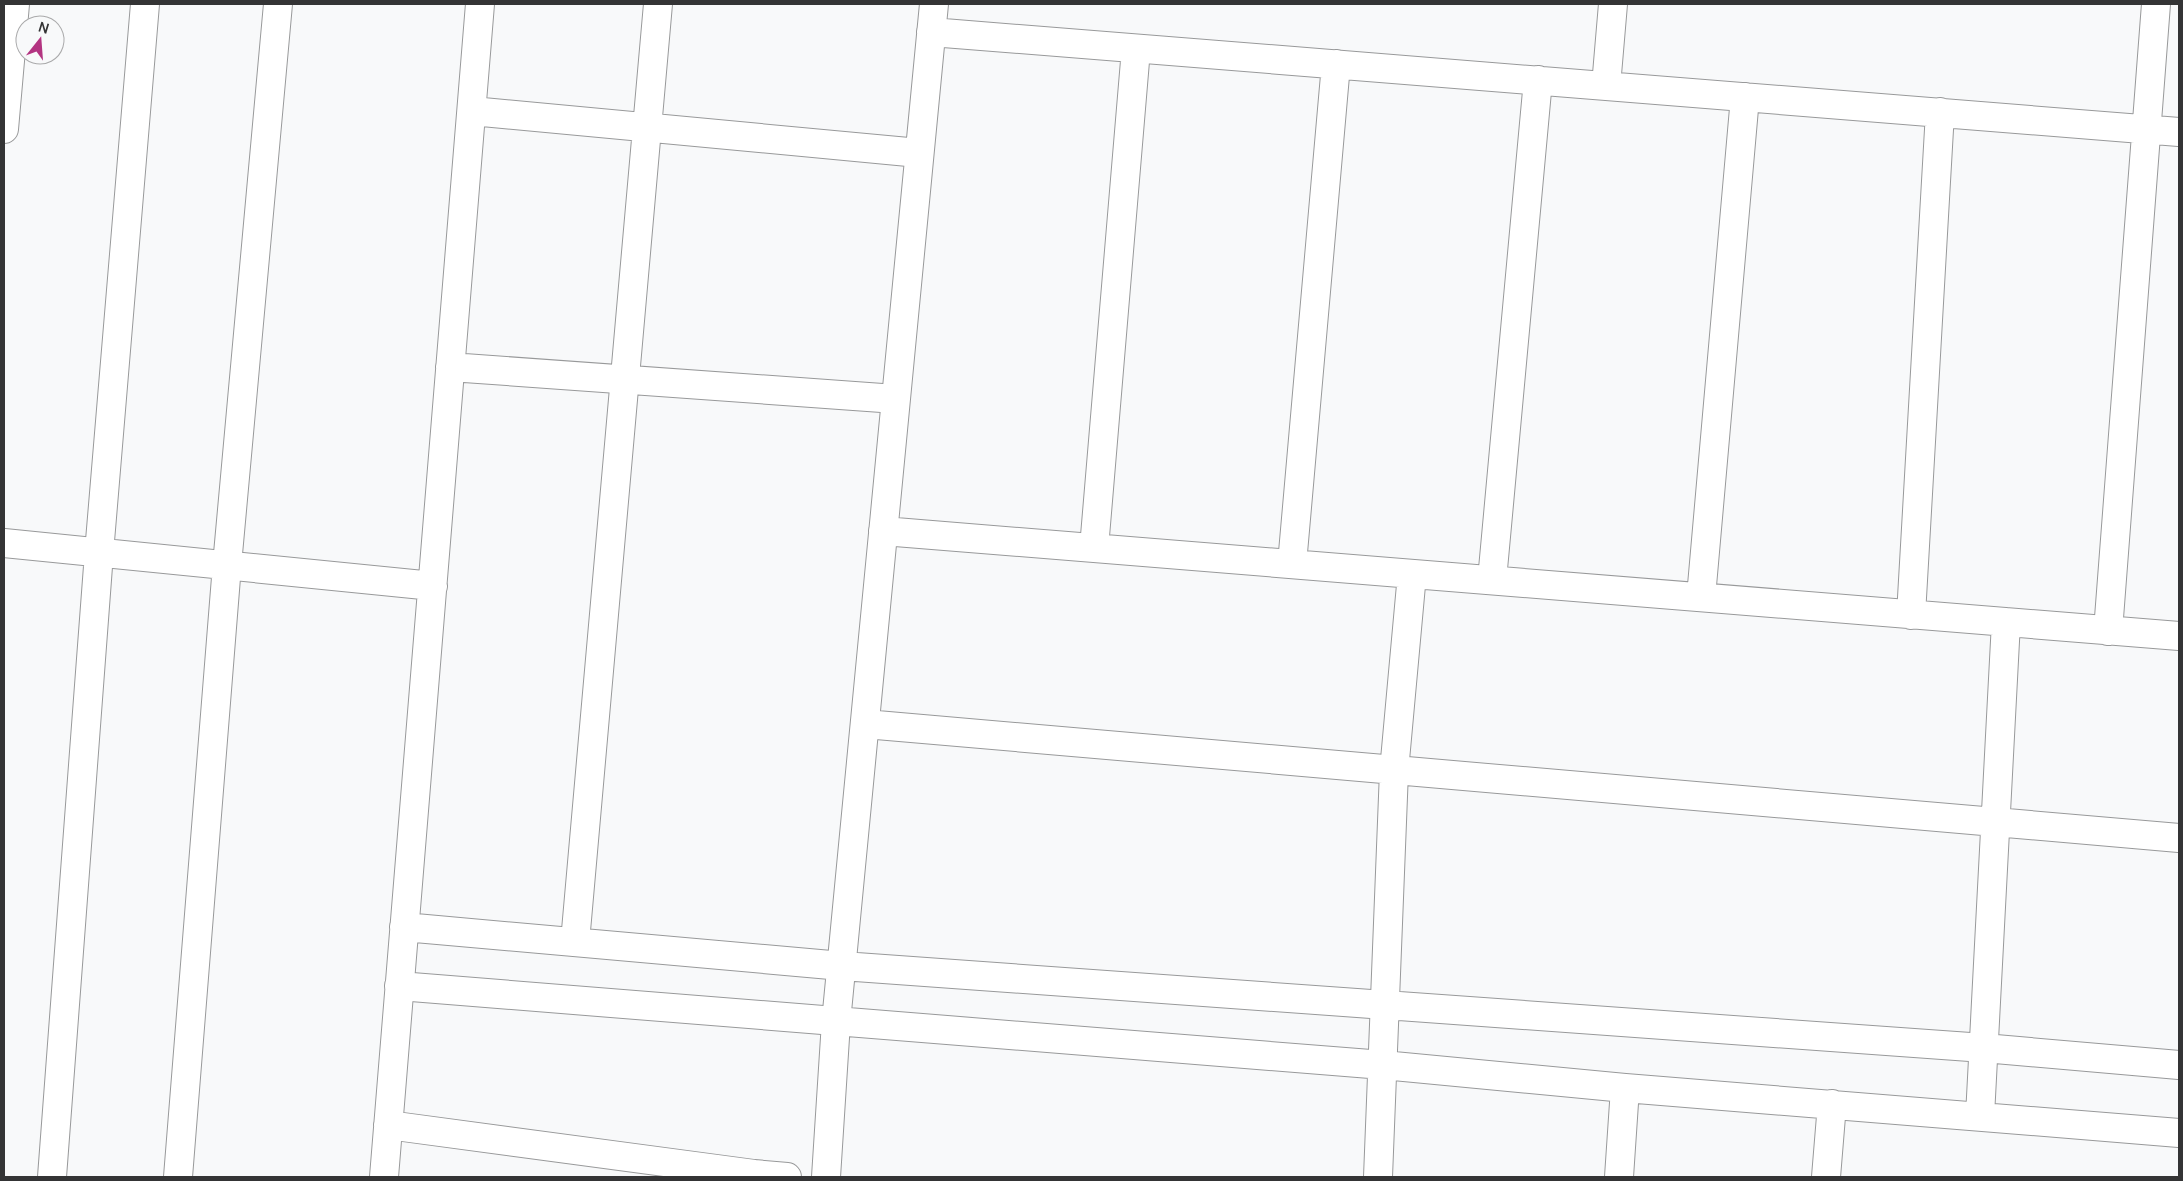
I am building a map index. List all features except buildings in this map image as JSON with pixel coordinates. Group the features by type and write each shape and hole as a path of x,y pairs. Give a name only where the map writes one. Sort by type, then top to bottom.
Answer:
{"street":[{"path":"4,129 15,4"},
{"path":"52,1177 99,553 145,4"},
{"path":"178,1177 227,566 278,4"},
{"path":"384,1177 480,4"},
{"path":"575,942 658,4"},
{"path":"826,1177 836,1022 934,4"},
{"path":"1606,86 1613,4"},
{"path":"2108,631 2156,4"},
{"path":"931,32 2179,132"},
{"path":"1094,548 1136,49"},
{"path":"1292,564 1336,64"},
{"path":"1492,580 1538,80"},
{"path":"1701,597 1745,97"},
{"path":"472,111 919,154"},
{"path":"1911,615 1940,112"},
{"path":"450,367 896,400"},
{"path":"883,531 2179,636"},
{"path":"4,544 433,586"},
{"path":"1378,1177 1394,771 1412,574"},
{"path":"1980,1116 2006,622"},
{"path":"865,724 2179,838"},
{"path":"404,927 842,966 1984,1048 2179,1065"},
{"path":"399,986 1383,1065 1625,1088 2179,1133"},
{"path":"1619,1177 1625,1088"},
{"path":"1826,1177 1832,1104"},
{"path":"388,1125 754,1176 787,1177"}]}
